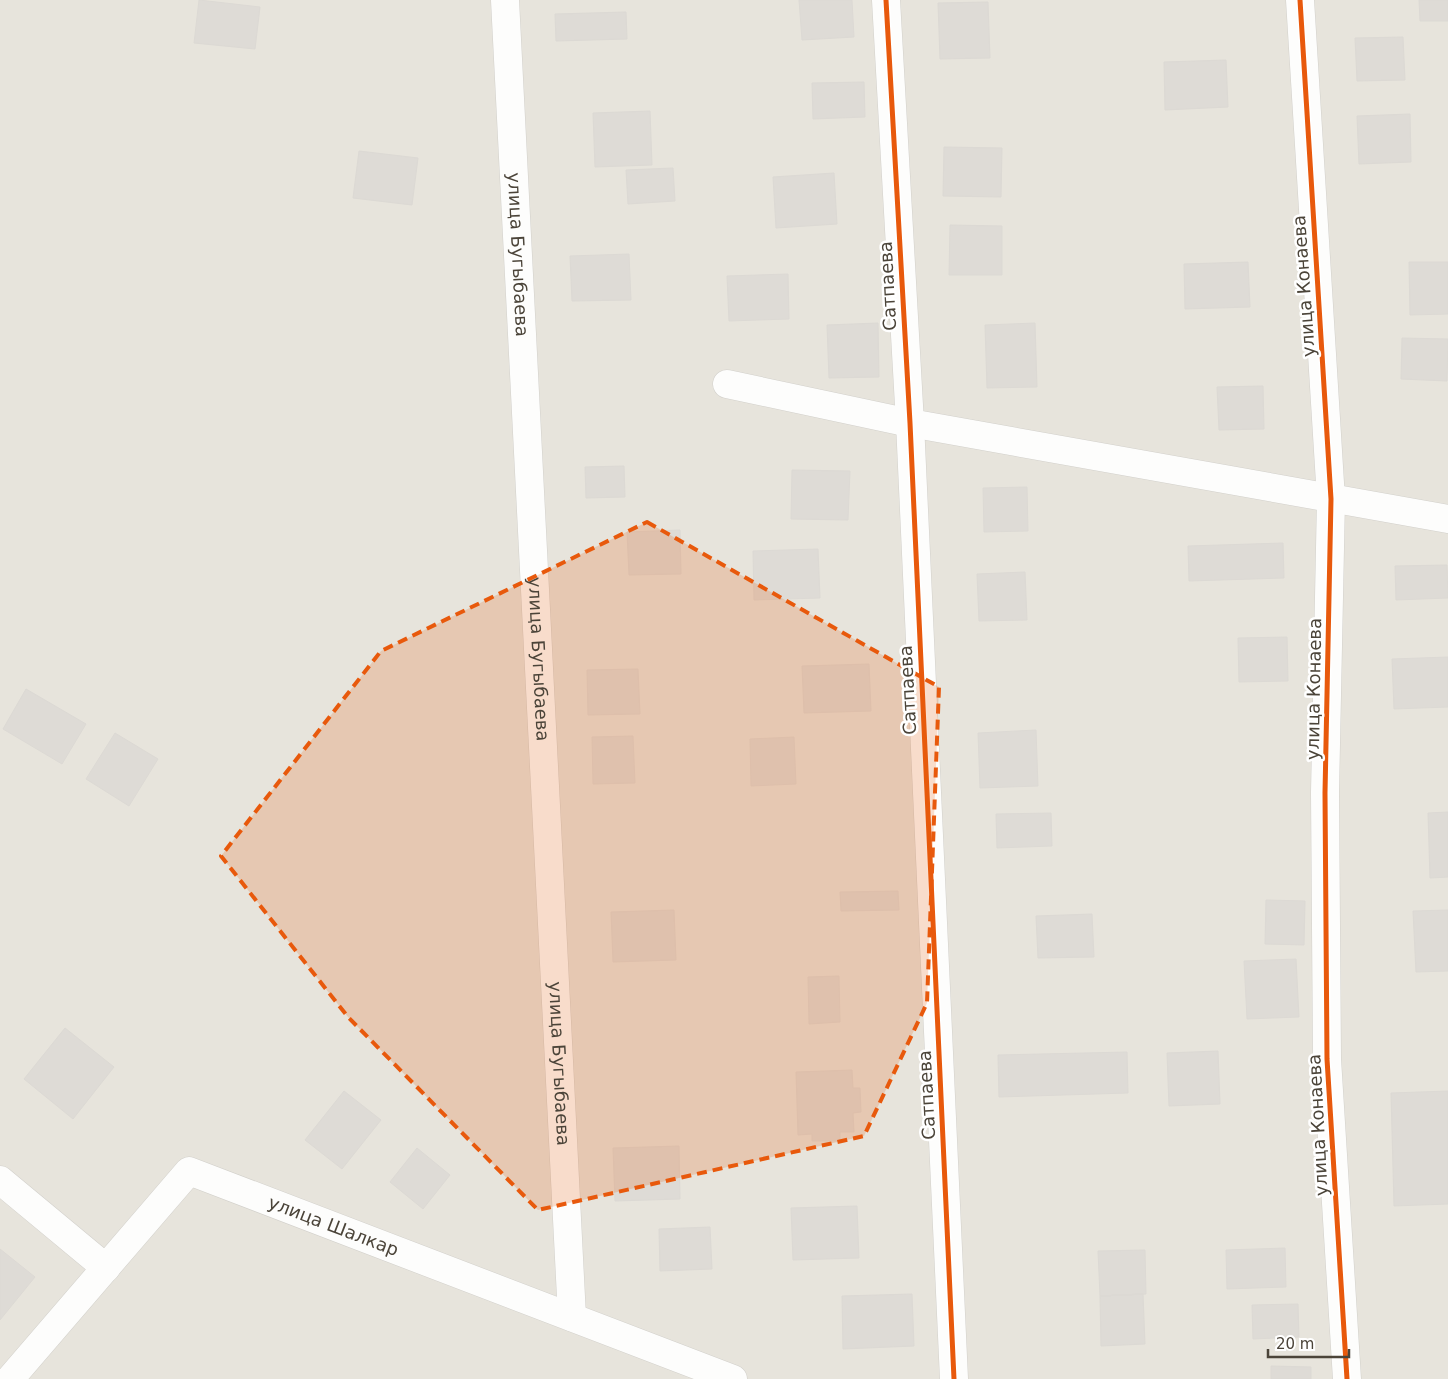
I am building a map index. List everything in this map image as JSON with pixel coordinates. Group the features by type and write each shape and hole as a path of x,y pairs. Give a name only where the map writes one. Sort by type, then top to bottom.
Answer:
{"street":[{"name":"улица Бугыбаева","path":"505,0 572,1318"},
{"name":"Сатпаева","path":"886,0 910,423 954,1379"},
{"name":"улица Конаева","path":"1300,0 1331,499 1325,793 1327,1058 1347,1379"},
{"path":"727,384 910,423 1448,520"},
{"name":"улица Шалкар","path":"10,1379 190,1171 733,1379"},
{"path":"0,1180 106,1268"}],"highlighted area":[{"path":"647,522 939,687 927,1003 864,1136 538,1210 348,1017 221,856 381,651"}],"shaded area":[{"path":"0,0 1448,0 1448,1379 0,1379"}],"building":[{"path":"199,0 260,7 255,49 194,43"},
{"path":"799,0 852,0 854,37 802,40"},
{"path":"1419,0 1448,0 1448,21 1420,21"},
{"path":"988,2 990,58 940,59 938,3"},
{"path":"626,12 627,39 556,41 555,14"},
{"path":"1403,37 1405,80 1357,81 1355,38"},
{"path":"1226,60 1228,107 1165,110 1164,62"},
{"path":"864,82 865,117 813,119 812,83"},
{"path":"650,111 652,165 595,167 593,113"},
{"path":"1410,114 1411,162 1359,164 1357,116"},
{"path":"944,147 1002,148 1001,197 943,196"},
{"path":"359,151 418,158 412,205 353,198"},
{"path":"673,168 675,201 628,204 626,170"},
{"path":"834,173 837,224 776,228 773,177"},
{"path":"950,225 1002,226 1002,275 949,275"},
{"path":"629,254 631,300 572,301 570,256"},
{"path":"1248,262 1250,307 1185,309 1184,264"},
{"path":"1409,262 1448,262 1448,314 1410,315"},
{"path":"788,274 789,319 729,321 727,276"},
{"path":"878,323 879,377 829,378 827,325"},
{"path":"1035,323 1037,387 987,388 985,325"},
{"path":"1402,338 1448,339 1447,381 1401,379"},
{"path":"1263,386 1264,429 1219,430 1217,387"},
{"path":"624,466 625,497 586,498 585,467"},
{"path":"792,470 850,471 848,520 791,519"},
{"path":"1027,487 1028,531 984,532 983,488"},
{"path":"680,530 681,574 629,575 627,532"},
{"path":"1283,543 1284,578 1189,581 1188,546"},
{"path":"818,549 820,598 754,600 753,551"},
{"path":"1447,565 1448,598 1396,600 1395,566"},
{"path":"1025,572 1027,620 979,621 977,574"},
{"path":"1287,637 1288,681 1239,682 1238,638"},
{"path":"1448,657 1448,707 1394,709 1392,659"},
{"path":"869,664 871,711 804,713 802,666"},
{"path":"638,669 640,714 588,715 587,670"},
{"path":"26,689 86,724 62,764 3,729"},
{"path":"1036,730 1038,786 980,788 978,733"},
{"path":"115,733 158,759 129,806 86,779"},
{"path":"633,736 635,783 593,784 592,737"},
{"path":"794,737 796,784 751,786 750,739"},
{"path":"1448,812 1448,877 1430,878 1428,813"},
{"path":"1051,813 1052,846 997,848 996,814"},
{"path":"898,891 899,910 841,911 840,892"},
{"path":"1266,900 1305,901 1304,945 1265,944"},
{"path":"674,910 676,960 613,962 611,912"},
{"path":"1448,910 1448,971 1416,972 1413,911"},
{"path":"1092,914 1094,957 1038,958 1036,916"},
{"path":"1296,959 1299,1017 1247,1019 1244,961"},
{"path":"839,976 840,1022 809,1024 808,977"},
{"path":"65,1028 114,1067 73,1119 24,1079"},
{"path":"1218,1051 1220,1104 1169,1106 1167,1053"},
{"path":"1127,1052 1128,1093 999,1097 998,1055"},
{"path":"852,1070 853,1088 860,1088 861,1112 853,1113 854,1132 840,1132 840,1141 812,1141 812,1134 798,1135 796,1072"},
{"path":"344,1091 381,1120 342,1169 305,1140"},
{"path":"1448,1091 1448,1204 1394,1206 1391,1093"},
{"path":"679,1146 680,1199 615,1201 613,1148"},
{"path":"417,1148 450,1175 423,1209 390,1182"},
{"path":"857,1206 859,1258 793,1260 791,1208"},
{"path":"710,1227 712,1269 660,1271 659,1229"},
{"path":"1285,1248 1286,1287 1227,1289 1226,1250"},
{"path":"0,1249 35,1277 0,1320"},
{"path":"1145,1250 1146,1294 1100,1296 1098,1251"},
{"path":"912,1294 914,1346 843,1349 842,1296"},
{"path":"1143,1294 1145,1344 1101,1346 1100,1296"},
{"path":"1298,1304 1299,1337 1253,1339 1252,1305"},
{"path":"1271,1366 1311,1367 1311,1379 1271,1379"}],"cycle path":[{"path":"886,0 910,423 954,1379"},
{"path":"1300,0 1331,499 1325,793 1327,1059 1347,1379"}]}
